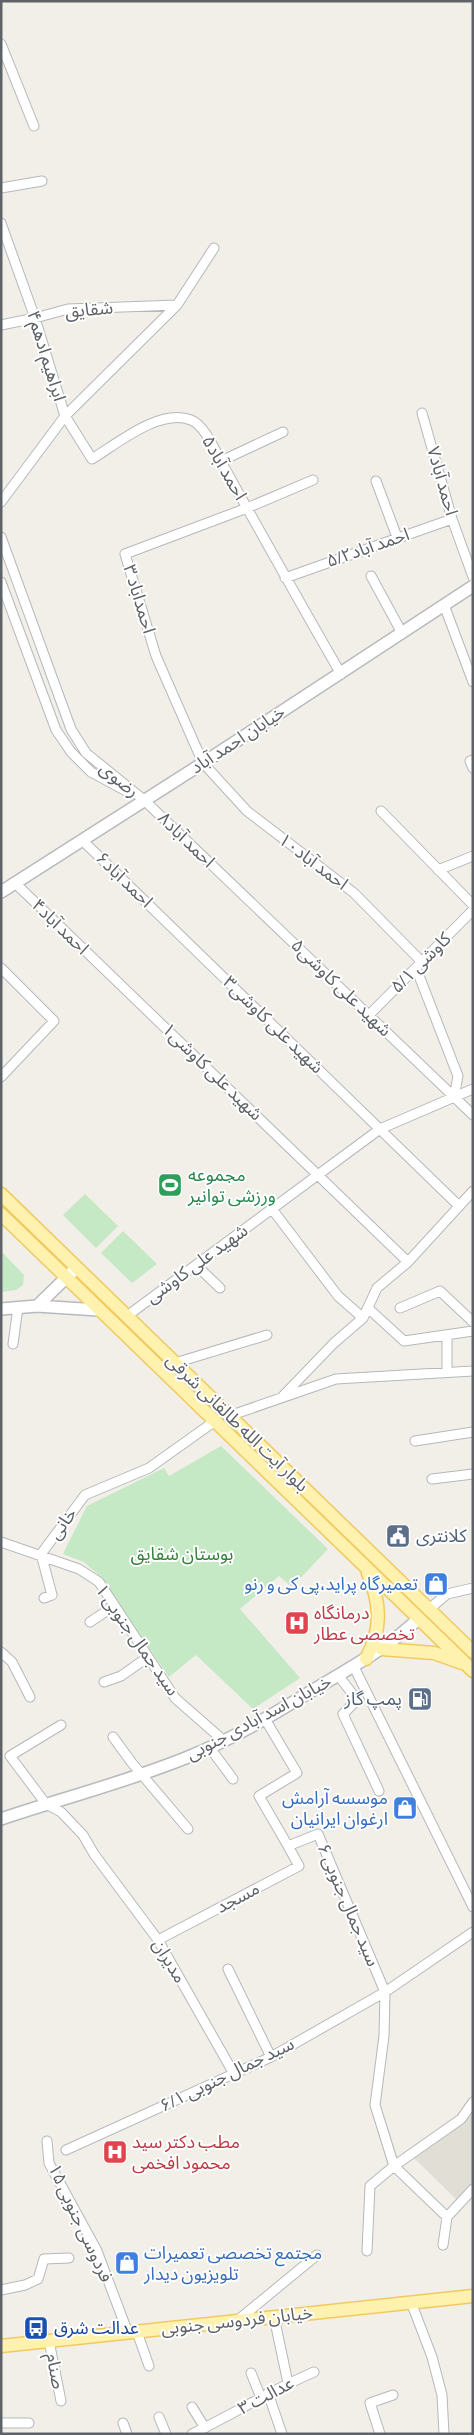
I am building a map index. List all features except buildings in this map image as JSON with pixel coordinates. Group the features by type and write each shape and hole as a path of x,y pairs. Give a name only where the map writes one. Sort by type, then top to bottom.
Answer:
{"main road":[{"name":"خیابان احمد آباد","path":"1,892 342,674 473,586"},
{"name":"بلوار آیت الله طالقانی شرقی","path":"1,1194 473,1652"},
{"name":"بلوار آیت الله طالقانی شرقی","path":"1,1214 469,1668"},
{"path":"37,1306 77,1268"},
{"path":"1,1309 37,1306 98,1310"},
{"path":"366,1568 376,1594 379,1615 374,1644 366,1659"},
{"path":"418,1619 428,1610"},
{"name":"خیابان اسد آبادی جنوبی","path":"1,1819 142,1775 210,1748 265,1719 354,1667 382,1649 418,1619"},
{"path":"382,1649 408,1649 434,1653 469,1668"},
{"name":"خیابان فردوسی جنوبی","path":"3,2347 473,2296"}],"street":[{"path":"1,44 34,126"},
{"path":"1,188 42,181"},
{"name":"ابراهیم ادهم۴","path":"1,223 35,318 65,416 1,502"},
{"path":"65,416 178,304 214,248"},
{"name":"شقایق","path":"1,324 35,318 68,309 178,304"},
{"name":"احمد آباد۷","path":"422,413 452,519 473,577"},
{"name":"احمد آباد۵","path":"65,416 92,459 146,425 173,416 193,420 211,441 284,578 342,674"},
{"path":"221,461 283,432"},
{"path":"247,508 313,480"},
{"path":"376,482 397,537"},
{"name":"احمداباد ۳","path":"204,763 156,656 125,554 247,508"},
{"name":"احمد آباد۵/۲","path":"284,578 452,519"},
{"name":"رضوی","path":"1,537 70,729 86,753 144,800"},
{"path":"371,576 402,633"},
{"name":"رضوی","path":"1,582 56,730 71,752 91,772 144,800"},
{"path":"444,605 473,682"},
{"path":"473,760 470,761 473,768"},
{"name":"احمد آباد۱۰","path":"204,763 247,811 354,893 419,965"},
{"name":"احمد آباد۸","path":"144,800 227,879"},
{"path":"381,811 473,905"},
{"name":"احمد آباد۶","path":"82,840 166,921"},
{"path":"438,870 473,856"},
{"name":"شهید علی کاوشی۵","path":"227,879 473,1115"},
{"name":"احمد آباد۴","path":"15,883 105,970"},
{"name":"کاوشی ۵/۱","path":"369,1014 473,910"},
{"name":"شهید علی کاوشی۳","path":"166,921 458,1205"},
{"path":"419,965 458,1076 454,1097"},
{"path":"1,968 54,1021 1,1077"},
{"name":"شهید علی کاوشی۱","path":"105,970 408,1262"},
{"name":"شهید علی کاوشی","path":"126,1316 380,1129 473,1089"},
{"path":"281,1398 334,1343 364,1318 377,1288 408,1262 458,1205 473,1191"},
{"path":"272,1209 338,1296 364,1318"},
{"path":"196,1265 220,1288"},
{"path":"400,1308 440,1291 473,1322"},
{"path":"12,1344 18,1307"},
{"path":"369,1309 404,1341 473,1332"},
{"path":"175,1364 267,1334"},
{"path":"447,1335 447,1372"},
{"path":"229,1416 336,1379 473,1371"},
{"name":"خانی","path":"41,1554 85,1495 149,1468 215,1422"},
{"path":"415,1441 473,1432"},
{"path":"432,1479 473,1474"},
{"name":"سید جمال جنوبی ۱","path":"1,1542 41,1554 80,1569 99,1582 175,1698 224,1741"},
{"path":"41,1554 52,1594 44,1598"},
{"path":"428,1610 447,1594 473,1588"},
{"path":"90,1622 114,1606"},
{"path":"1,1652 12,1662 30,1697"},
{"path":"104,1682 121,1676 148,1657"},
{"path":"354,1667 471,1897 473,1907"},
{"path":"338,1675 357,1700 343,1714 379,1791"},
{"name":"سید جمال جنوبی ۶","path":"265,1719 297,1774 259,1796 288,1846 318,1834 385,1992"},
{"name":"مدیران","path":"61,1726 10,1756 46,1804 61,1812 83,1835 94,1854 158,1940 234,2074"},
{"path":"113,1737 142,1775 188,1829"},
{"path":"210,1748 232,1779"},
{"name":"مسجد","path":"158,1940 299,1866 288,1846"},
{"name":"سید جمال جنوبی ۶/۱","path":"66,2150 271,2056 385,1992 473,1932"},
{"path":"228,1969 271,2056"},
{"path":"385,1992 384,2036 375,2105 394,2166 447,2217"},
{"path":"368,2251 370,2186 394,2166 461,2119 473,2102"},
{"name":"فردوسی جنوبی ۱۵","path":"47,2140 49,2163 97,2251 149,2366"},
{"path":"443,2245 447,2217 473,2189"},
{"path":"236,2321 317,2256"},
{"path":"1,2290 25,2285 38,2279 44,2259 69,2258"},
{"path":"411,2302 432,2357 442,2395 444,2434"},
{"path":"274,2317 288,2383"},
{"name":"صنام","path":"49,2341 61,2401"},
{"name":"عدالت ۳","path":"192,2434 264,2395 314,2372"},
{"path":"251,2373 264,2395 282,2434"},
{"path":"380,2434 370,2404 393,2395"},
{"path":"192,2407 205,2428"},
{"path":"159,2418 166,2434"},
{"path":"1,2423 29,2423"},
{"path":"123,2423 127,2434"}],"shaded area":[{"path":"473,2113 473,2183 458,2201 414,2158 452,2132"}],"green space":[{"path":"85,1194 118,1226 96,1248 63,1215"},
{"path":"123,1231 157,1264 132,1283 101,1253"},
{"path":"1,1251 24,1275 23,1285 16,1290 1,1292"},
{"name":"بوستان شقایق","path":"221,1446 328,1549 292,1587 279,1576 240,1609 300,1678 253,1709 196,1655 169,1677 100,1576 84,1562 63,1554 87,1506 164,1468 169,1476"}],"place":[{"name":"مجموعه ورزشی توانیر","path":"170,1185"},
{"name":"کلانتری","path":"398,1536"},
{"name":"تعمیرگاه پراید،پی کی و رنو","path":"436,1584"},
{"name":"درمانگاه تخصصی عطار","path":"297,1623"},
{"name":"پمپ گاز","path":"420,1699"},
{"name":"موسسه آرامش ارغوان ایرانیان","path":"405,1808"},
{"name":"مطب دکتر سید محمود افخمی","path":"115,2152"},
{"name":"مجتمع تخصصی تعمیرات تلویزیون دیدار","path":"127,2263"},
{"name":"عدالت شرق","path":"36,2328"}]}
